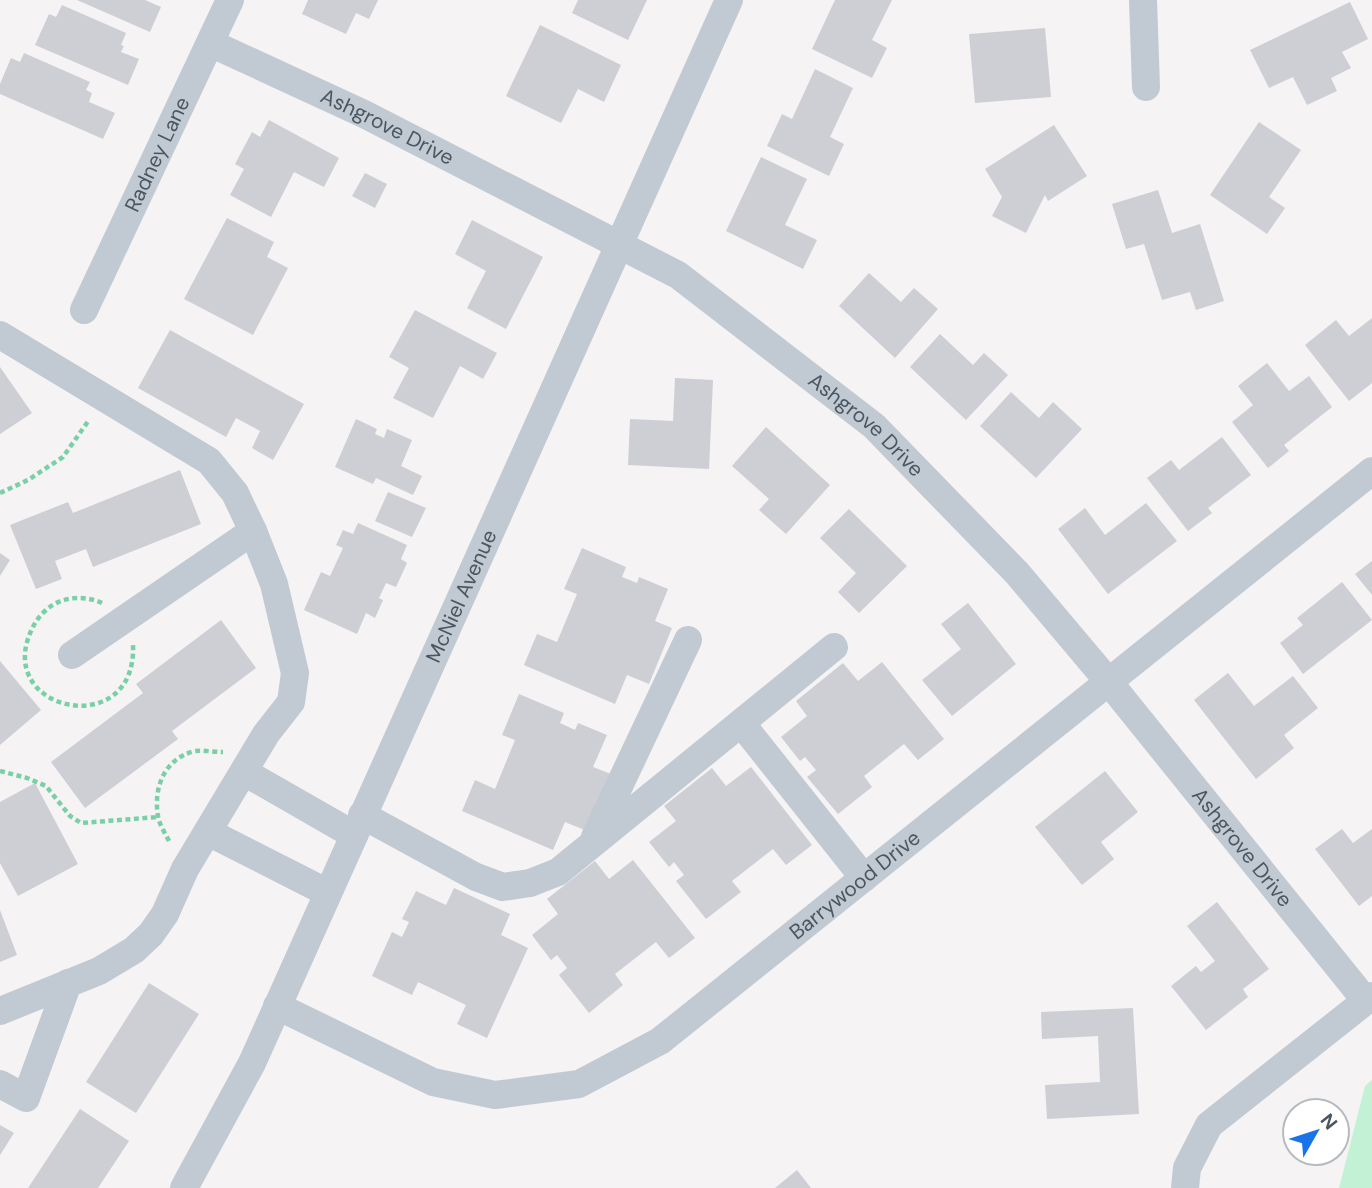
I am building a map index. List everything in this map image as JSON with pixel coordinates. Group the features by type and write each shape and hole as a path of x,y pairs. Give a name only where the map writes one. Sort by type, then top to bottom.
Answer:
{"street":[{"name":"Radney Lane","path":"84,310 230,0"},
{"name":"McNiel Avenue","path":"184,1188 252,1063 729,0"},
{"path":"1143,0 1146,87"},
{"name":"Ashgrove Drive","path":"210,43 365,114 617,246 678,275 874,426 1017,573 1369,998"},
{"path":"0,335 209,461 235,493 253,531 274,584 295,673 291,702 265,734 235,762 208,832 185,869 165,914 151,934 134,950 99,971 0,1012"},
{"name":"Barrywood Drive","path":"277,1006 433,1082 495,1095 579,1084 660,1041 1372,471"},
{"path":"72,654 253,531"},
{"path":"591,846 688,640"},
{"path":"235,762 358,825 476,877 503,887 530,883 558,872 834,647"},
{"path":"741,723 864,878"},
{"path":"208,832 328,893"},
{"path":"0,1084 26,1098 68,983"},
{"path":"1186,1178 1209,1125 1369,998"}],"path":[{"path":"0,493 28,480 63,457 92,415 85,412"},
{"path":"175,852 158,817 158,793 162,775 180,758 197,751 235,762"},
{"path":"0,771 46,786 70,816 81,822 158,817"}],"green space":[{"path":"1372,1080 1372,1188 1339,1188 1344,1167 1351,1167 1351,1141 1365,1086"}],"building":[{"path":"77,0 145,0 161,7 150,32"},
{"path":"308,0 378,0 369,19 356,13 346,34 302,14"},
{"path":"578,0 647,0 628,40 572,13"},
{"path":"835,0 892,0 872,40 887,48 872,78 812,49"},
{"path":"1350,2 1368,39 1342,52 1351,68 1331,78 1337,91 1307,105 1293,77 1269,88 1250,50"},
{"path":"62,5 126,33 121,52 139,59 128,85 35,45 49,14 56,17"},
{"path":"540,25 621,65 604,102 578,89 561,123 506,96"},
{"path":"1045,28 1051,97 975,103 969,34"},
{"path":"24,53 90,82 86,90 92,93 89,102 115,113 103,139 0,94 0,84 11,58 20,62"},
{"path":"815,69 853,88 830,137 844,144 829,176 767,146 782,114 792,119"},
{"path":"269,120 339,158 324,187 294,172 271,217 230,195 244,169 235,164 252,132 260,137"},
{"path":"1259,122 1301,150 1269,197 1285,208 1267,234 1210,195"},
{"path":"1054,125 1087,176 1048,201 1045,195 1026,233 992,216 1002,197 985,169"},
{"path":"761,157 807,179 785,225 817,240 803,269 726,231"},
{"path":"365,173 387,184 375,208 352,196"},
{"path":"1158,190 1172,233 1200,224 1224,301 1196,310 1190,292 1162,300 1144,244 1126,249 1112,204"},
{"path":"227,218 274,242 267,257 288,268 253,335 184,299"},
{"path":"472,220 543,257 506,329 467,308 486,271 455,254"},
{"path":"869,273 901,302 914,288 938,309 895,358 839,306"},
{"path":"415,310 497,353 483,379 460,366 433,418 393,398 409,368 389,357"},
{"path":"1372,318 1372,383 1349,401 1305,345 1336,320 1349,336"},
{"path":"170,330 304,404 273,460 252,448 260,431 236,418 226,437 138,388"},
{"path":"940,334 973,365 984,353 1008,375 966,420 910,367"},
{"path":"1267,363 1289,391 1309,376 1332,407 1284,445 1289,451 1268,468 1232,422 1253,405 1238,386"},
{"path":"0,367 32,413 0,434"},
{"path":"675,378 713,380 709,469 628,465 630,419 673,421"},
{"path":"1011,392 1039,418 1053,402 1082,429 1036,478 980,426"},
{"path":"356,419 377,429 375,434 384,438 387,429 412,440 401,466 422,476 413,495 376,478 373,484 335,467"},
{"path":"766,427 830,485 786,534 759,510 769,499 732,466"},
{"path":"1222,437 1251,475 1208,508 1212,513 1188,531 1147,478 1171,460 1179,470"},
{"path":"180,470 201,524 93,567 86,549 55,561 62,579 36,589 10,525 68,502 73,513"},
{"path":"388,492 426,508 412,537 375,521"},
{"path":"1146,503 1177,541 1108,594 1058,529 1085,508 1105,535"},
{"path":"849,509 907,566 859,613 838,592 856,573 820,538"},
{"path":"358,523 407,545 401,559 407,563 396,587 386,583 379,598 383,600 375,618 366,613 357,634 304,610 321,572 330,576 343,548 336,545 343,530 353,534"},
{"path":"582,548 626,567 622,577 637,583 639,577 668,589 655,621 672,628 649,684 627,675 615,704 524,665 537,634 557,642 577,594 564,589"},
{"path":"0,553 10,560 0,576"},
{"path":"1372,561 1372,595 1355,574"},
{"path":"1342,582 1372,620 1303,674 1280,643 1303,625 1297,618"},
{"path":"968,603 1016,664 952,716 922,680 961,649 941,624"},
{"path":"221,620 256,668 172,731 178,739 85,808 51,762 143,693 136,684"},
{"path":"0,661 41,710 0,745"},
{"path":"882,662 944,739 918,760 904,744 864,776 872,787 838,814 807,777 816,770 805,757 800,761 781,737 807,716 796,701 843,663 858,681"},
{"path":"1228,673 1254,706 1293,676 1318,708 1284,735 1294,748 1256,779 1194,700"},
{"path":"519,694 564,713 560,723 575,730 578,723 607,735 593,767 611,774 587,831 565,822 553,850 462,811 475,780 495,789 515,740 502,735"},
{"path":"751,767 812,845 786,865 773,849 732,881 741,892 706,919 676,881 684,875 674,862 669,867 649,842 676,821 664,806 712,768 726,786"},
{"path":"1105,771 1138,812 1101,842 1114,859 1082,885 1035,827"},
{"path":"35,783 78,864 18,896 0,863 0,802"},
{"path":"1342,829 1353,843 1372,829 1372,896 1359,906 1315,849"},
{"path":"633,860 695,938 669,958 656,942 615,974 623,985 589,1013 559,975 567,968 557,955 551,960 532,935 558,914 547,899 595,861 609,879"},
{"path":"454,888 510,914 501,935 528,948 487,1038 457,1024 466,1005 418,982 412,995 372,976 392,932 402,937 409,922 402,919 416,891 446,905"},
{"path":"1217,902 1269,969 1243,989 1248,997 1206,1030 1171,986 1196,966 1201,972 1215,961 1187,926"},
{"path":"0,910 17,955 0,962"},
{"path":"149,983 199,1014 136,1113 86,1082"},
{"path":"1133,1008 1139,1114 1047,1119 1045,1085 1100,1082 1098,1036 1042,1039 1041,1012"},
{"path":"80,1109 129,1141 98,1188 28,1188"},
{"path":"0,1125 14,1133 0,1155"},
{"path":"797,1170 811,1188 775,1188"}]}
